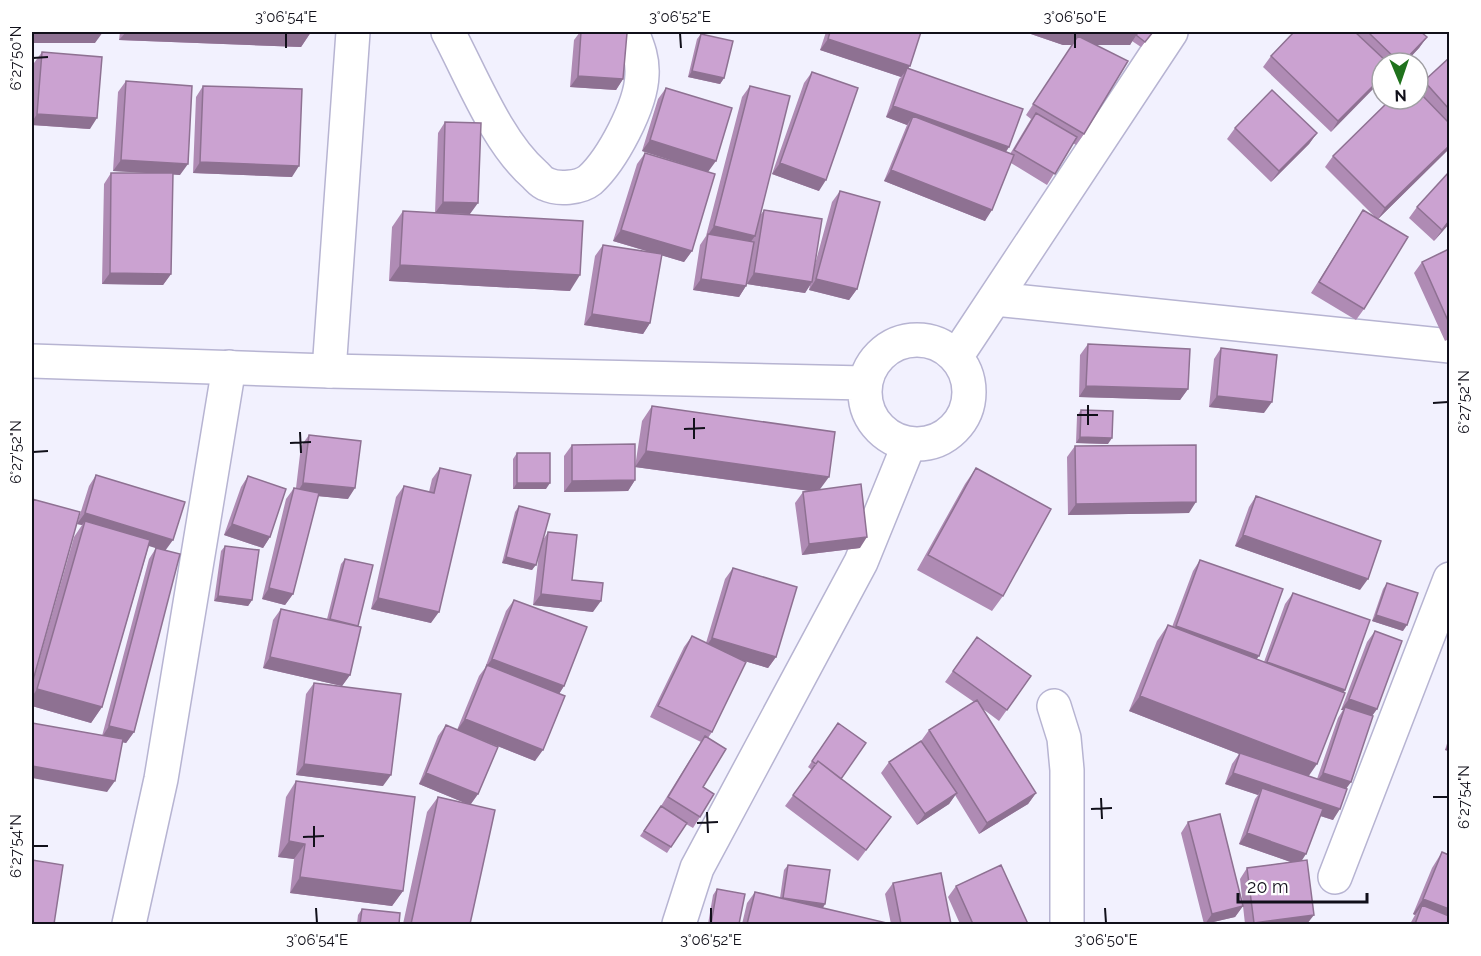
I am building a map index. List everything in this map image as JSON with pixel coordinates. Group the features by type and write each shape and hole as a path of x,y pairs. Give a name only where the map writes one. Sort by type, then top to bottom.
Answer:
{"street":[{"path":"329,371 353,32"},
{"path":"448,32 501,134 526,168 546,184 567,188 588,182 610,158 624,131 642,78 642,54 632,32"},
{"path":"956,357 1171,32"},
{"path":"995,299 1449,346"},
{"path":"913,340 937,343 956,357 967,375 969,397 964,417 949,433 930,443 909,444 889,436 874,422 866,404 865,383 874,362 891,346 913,340"},
{"path":"32,361 329,371 865,383"},
{"path":"129,924 161,779 229,367"},
{"path":"679,924 697,868 861,562 909,444"},
{"path":"1335,877 1449,579"},
{"path":"1054,706 1064,738 1067,770 1067,924"}],"building":[{"path":"581,32 627,33 623,79 578,76"},
{"path":"830,32 921,32 910,66 828,39"},
{"path":"1063,32 1133,32 1137,34 1071,34"},
{"path":"1133,32 1153,32 1145,42"},
{"path":"1294,32 1355,32 1375,51 1370,51 1370,89 1338,121 1271,56"},
{"path":"1368,32 1421,32 1427,37 1414,51 1388,51"},
{"path":"701,34 733,41 724,78 692,71"},
{"path":"1078,36 1128,61 1084,134 1033,104"},
{"path":"42,52 102,57 97,118 37,114"},
{"path":"1449,58 1449,109 1430,88 1430,75"},
{"path":"907,68 1023,109 1009,147 893,106"},
{"path":"812,72 858,88 826,180 780,163"},
{"path":"126,81 192,86 188,164 121,160"},
{"path":"203,86 302,89 299,166 200,162"},
{"path":"750,86 790,96 755,236 714,226"},
{"path":"666,88 732,108 716,161 650,140"},
{"path":"1272,90 1317,133 1279,171 1235,128"},
{"path":"1430,103 1449,123 1449,146 1385,208 1333,156 1379,111 1430,111"},
{"path":"1036,113 1077,137 1055,174 1014,150"},
{"path":"913,116 1014,155 992,210 891,170"},
{"path":"445,122 481,123 478,203 443,202"},
{"path":"645,153 715,174 692,251 621,230"},
{"path":"1449,172 1449,221 1442,230 1417,207"},
{"path":"111,173 173,173 171,274 110,273"},
{"path":"840,191 880,202 857,289 816,279"},
{"path":"764,210 822,219 812,282 754,273"},
{"path":"1363,210 1408,237 1364,309 1319,282"},
{"path":"403,211 583,221 580,275 400,265"},
{"path":"708,234 754,242 746,286 701,279"},
{"path":"603,245 662,254 650,323 592,314"},
{"path":"1449,249 1449,323 1422,262"},
{"path":"1088,344 1190,349 1188,389 1086,386"},
{"path":"1221,348 1277,355 1272,402 1217,396"},
{"path":"652,406 835,432 829,477 646,451"},
{"path":"1081,410 1113,411 1112,438 1080,437"},
{"path":"309,435 361,441 355,488 303,483"},
{"path":"635,444 635,480 572,481 572,445"},
{"path":"1196,445 1196,502 1076,504 1075,446"},
{"path":"517,453 550,453 550,483 517,483"},
{"path":"440,468 471,475 439,612 378,598 404,486 434,493"},
{"path":"976,468 1051,509 1003,596 928,555"},
{"path":"96,475 185,502 173,540 85,513"},
{"path":"248,476 286,489 270,537 232,524"},
{"path":"861,484 867,537 809,544 803,492"},
{"path":"294,488 319,493 293,594 269,588"},
{"path":"1256,496 1381,541 1368,579 1243,535"},
{"path":"32,499 80,512 32,684"},
{"path":"519,506 550,514 536,565 506,557"},
{"path":"85,521 150,540 102,707 37,689"},
{"path":"548,532 577,535 572,580 603,583 601,601 541,594"},
{"path":"225,546 259,550 252,600 218,596"},
{"path":"156,548 180,554 134,732 109,726"},
{"path":"345,559 373,565 358,626 330,619"},
{"path":"1200,560 1283,589 1259,656 1176,626"},
{"path":"733,568 797,587 776,657 712,638"},
{"path":"1387,583 1418,593 1407,625 1376,615"},
{"path":"1293,593 1370,620 1345,690 1267,662"},
{"path":"514,600 587,627 564,686 492,659"},
{"path":"281,609 361,627 350,675 270,657"},
{"path":"1168,625 1345,693 1317,764 1140,696"},
{"path":"1375,631 1402,641 1377,709 1349,699"},
{"path":"692,636 746,662 712,732 658,706"},
{"path":"977,637 1031,676 1007,710 953,671"},
{"path":"487,665 565,696 543,750 465,719"},
{"path":"314,683 401,694 391,775 304,764"},
{"path":"977,700 1036,793 987,823 929,730"},
{"path":"1345,707 1373,716 1351,782 1323,773"},
{"path":"32,723 123,739 115,781 32,766"},
{"path":"838,723 866,743 841,779 818,761 816,764 812,761"},
{"path":"446,725 498,747 478,794 426,773"},
{"path":"705,736 726,749 703,787 714,794 700,817 668,797"},
{"path":"921,741 957,793 925,814 889,762"},
{"path":"1240,753 1347,789 1340,809 1233,773"},
{"path":"818,761 891,817 866,850 793,795"},
{"path":"296,781 415,797 403,891 300,877 305,844 289,841"},
{"path":"1262,788 1323,809 1306,854 1247,833"},
{"path":"438,797 495,810 470,924 411,924"},
{"path":"661,806 687,823 671,847 644,831"},
{"path":"1220,814 1243,906 1212,914 1188,822"},
{"path":"1442,852 1449,855 1449,909 1423,899"},
{"path":"32,860 63,865 54,924 32,924"},
{"path":"1307,860 1314,915 1254,923 1247,868"},
{"path":"788,865 830,870 825,904 783,898"},
{"path":"1001,865 1028,924 973,924 956,886"},
{"path":"941,873 951,924 901,924 893,883"},
{"path":"717,889 745,894 739,924 711,924"},
{"path":"755,892 887,923 887,924 747,924"},
{"path":"1422,905 1449,916 1449,924 1415,924"},
{"path":"362,909 400,913 399,924 360,924"}]}
